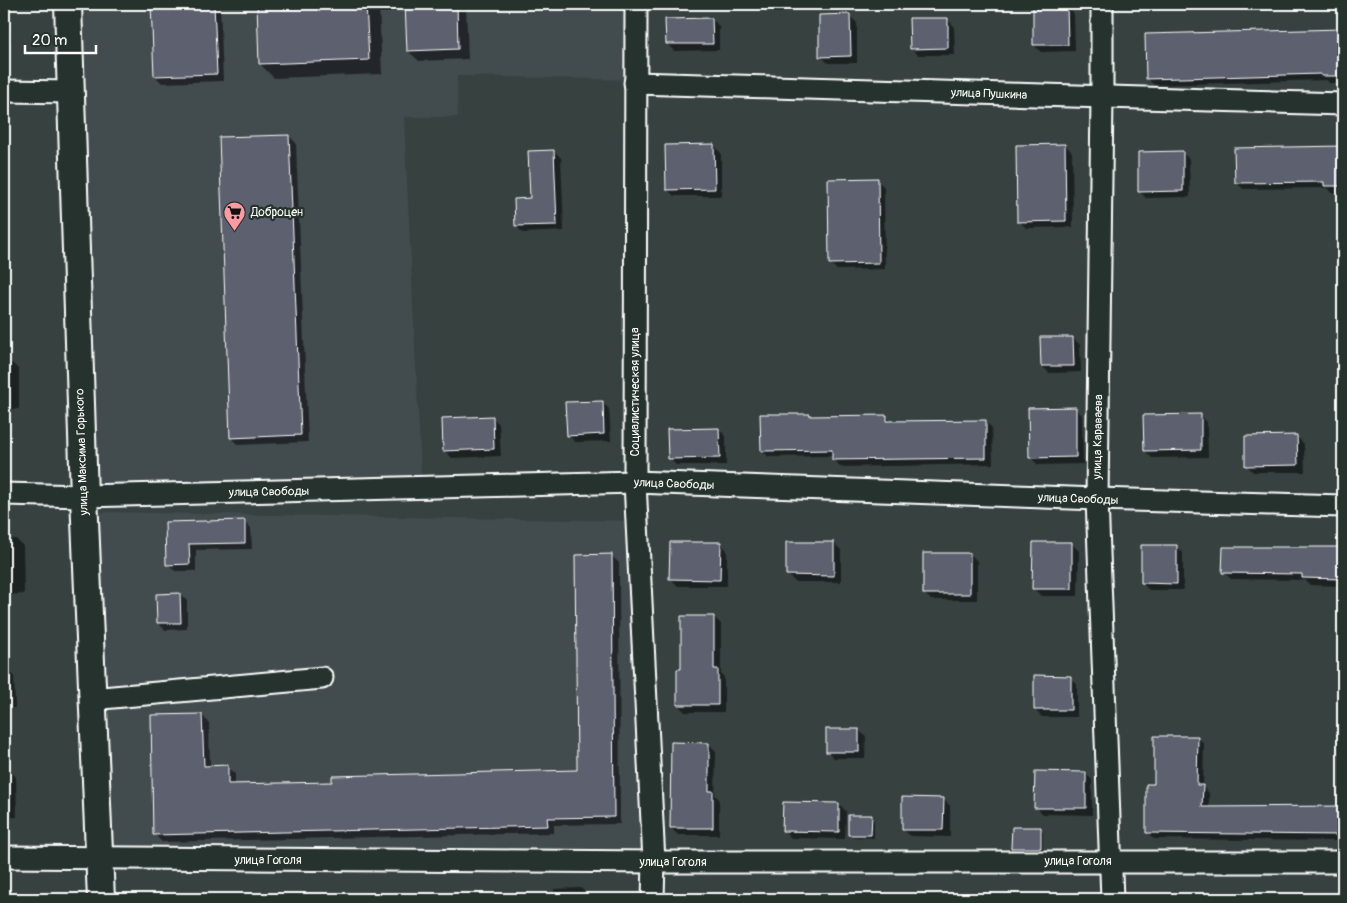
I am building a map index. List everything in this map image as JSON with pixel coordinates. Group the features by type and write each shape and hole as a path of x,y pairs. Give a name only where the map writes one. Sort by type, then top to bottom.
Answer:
{"street":[{"name":"улица Максима Горького","path":"68,4 84,496 101,899"},
{"name":"Социалистическая улица","path":"636,4 635,482 654,862 653,899"},
{"name":"улица Караваева","path":"1102,4 1097,500 1112,899"},
{"name":"улица Пушкина","path":"635,83 1343,104"},
{"path":"4,91 72,92"},
{"name":"улица Свободы","path":"4,494 84,496 635,482 1097,500 1343,506"},
{"path":"92,699 322,678"},
{"name":"улица Гоголя","path":"4,858 654,862 1343,862"}],"shaded area":[{"path":"77,4 636,4 635,80 457,76 458,117 404,117 422,490 97,492"},
{"path":"98,512 642,521 647,855 107,872"}],"building":[{"path":"151,4 214,4 217,74 154,76"},
{"path":"257,4 366,4 369,60 259,64"},
{"path":"405,4 457,4 458,49 407,51"},
{"path":"1033,6 1067,6 1068,45 1033,45"},
{"path":"850,14 851,56 819,57 819,15"},
{"path":"712,18 713,44 666,44 665,19"},
{"path":"909,18 948,18 948,48 910,49"},
{"path":"1343,29 1343,76 1321,76 1321,74 1146,79 1145,34"},
{"path":"289,135 301,435 230,438 219,137"},
{"path":"714,144 715,189 666,190 665,145"},
{"path":"1065,144 1066,221 1017,222 1016,145"},
{"path":"1343,146 1343,186 1324,186 1324,182 1235,183 1234,148"},
{"path":"554,150 557,225 515,226 514,199 530,198 528,151"},
{"path":"1183,151 1183,191 1138,192 1138,152"},
{"path":"878,178 879,263 829,264 828,179"},
{"path":"1040,337 1073,337 1074,366 1041,366"},
{"path":"603,401 604,434 567,436 565,402"},
{"path":"1076,407 1076,457 1029,458 1028,408"},
{"path":"760,414 810,414 810,416 887,415 887,421 986,420 986,458 832,460 832,450 761,451"},
{"path":"1201,414 1201,450 1144,451 1143,415"},
{"path":"493,416 494,449 443,451 442,418"},
{"path":"719,428 720,458 668,459 667,429"},
{"path":"1297,435 1298,465 1245,466 1245,436"},
{"path":"245,520 245,543 189,544 190,564 166,565 165,522"},
{"path":"670,542 721,542 720,580 669,579"},
{"path":"786,542 834,542 834,576 786,575"},
{"path":"1033,542 1072,542 1072,589 1032,589"},
{"path":"1141,545 1177,545 1177,584 1141,583"},
{"path":"1223,547 1343,547 1343,579 1302,578 1302,574 1222,573"},
{"path":"923,553 970,553 970,594 923,594"},
{"path":"612,554 614,817 547,818 548,826 153,835 151,715 202,714 204,766 228,765 228,784 332,782 332,776 577,770 575,555"},
{"path":"180,593 181,623 157,623 156,594"},
{"path":"681,616 714,616 714,669 718,669 718,705 677,705 677,669 681,669"},
{"path":"1034,675 1071,676 1071,710 1034,710"},
{"path":"826,729 859,729 859,752 826,752"},
{"path":"1154,736 1198,736 1197,785 1203,785 1202,807 1343,806 1343,835 1146,833 1146,784 1154,784"},
{"path":"671,742 709,743 709,791 713,791 713,828 670,828"},
{"path":"1035,771 1086,772 1086,808 1034,808"},
{"path":"902,797 944,798 943,830 902,830"},
{"path":"783,802 839,803 839,832 782,831"},
{"path":"848,815 872,815 871,835 848,835"},
{"path":"1012,827 1041,827 1041,848 1011,848"}],"place":[{"name":"Доброцен","path":"235,231"}]}
